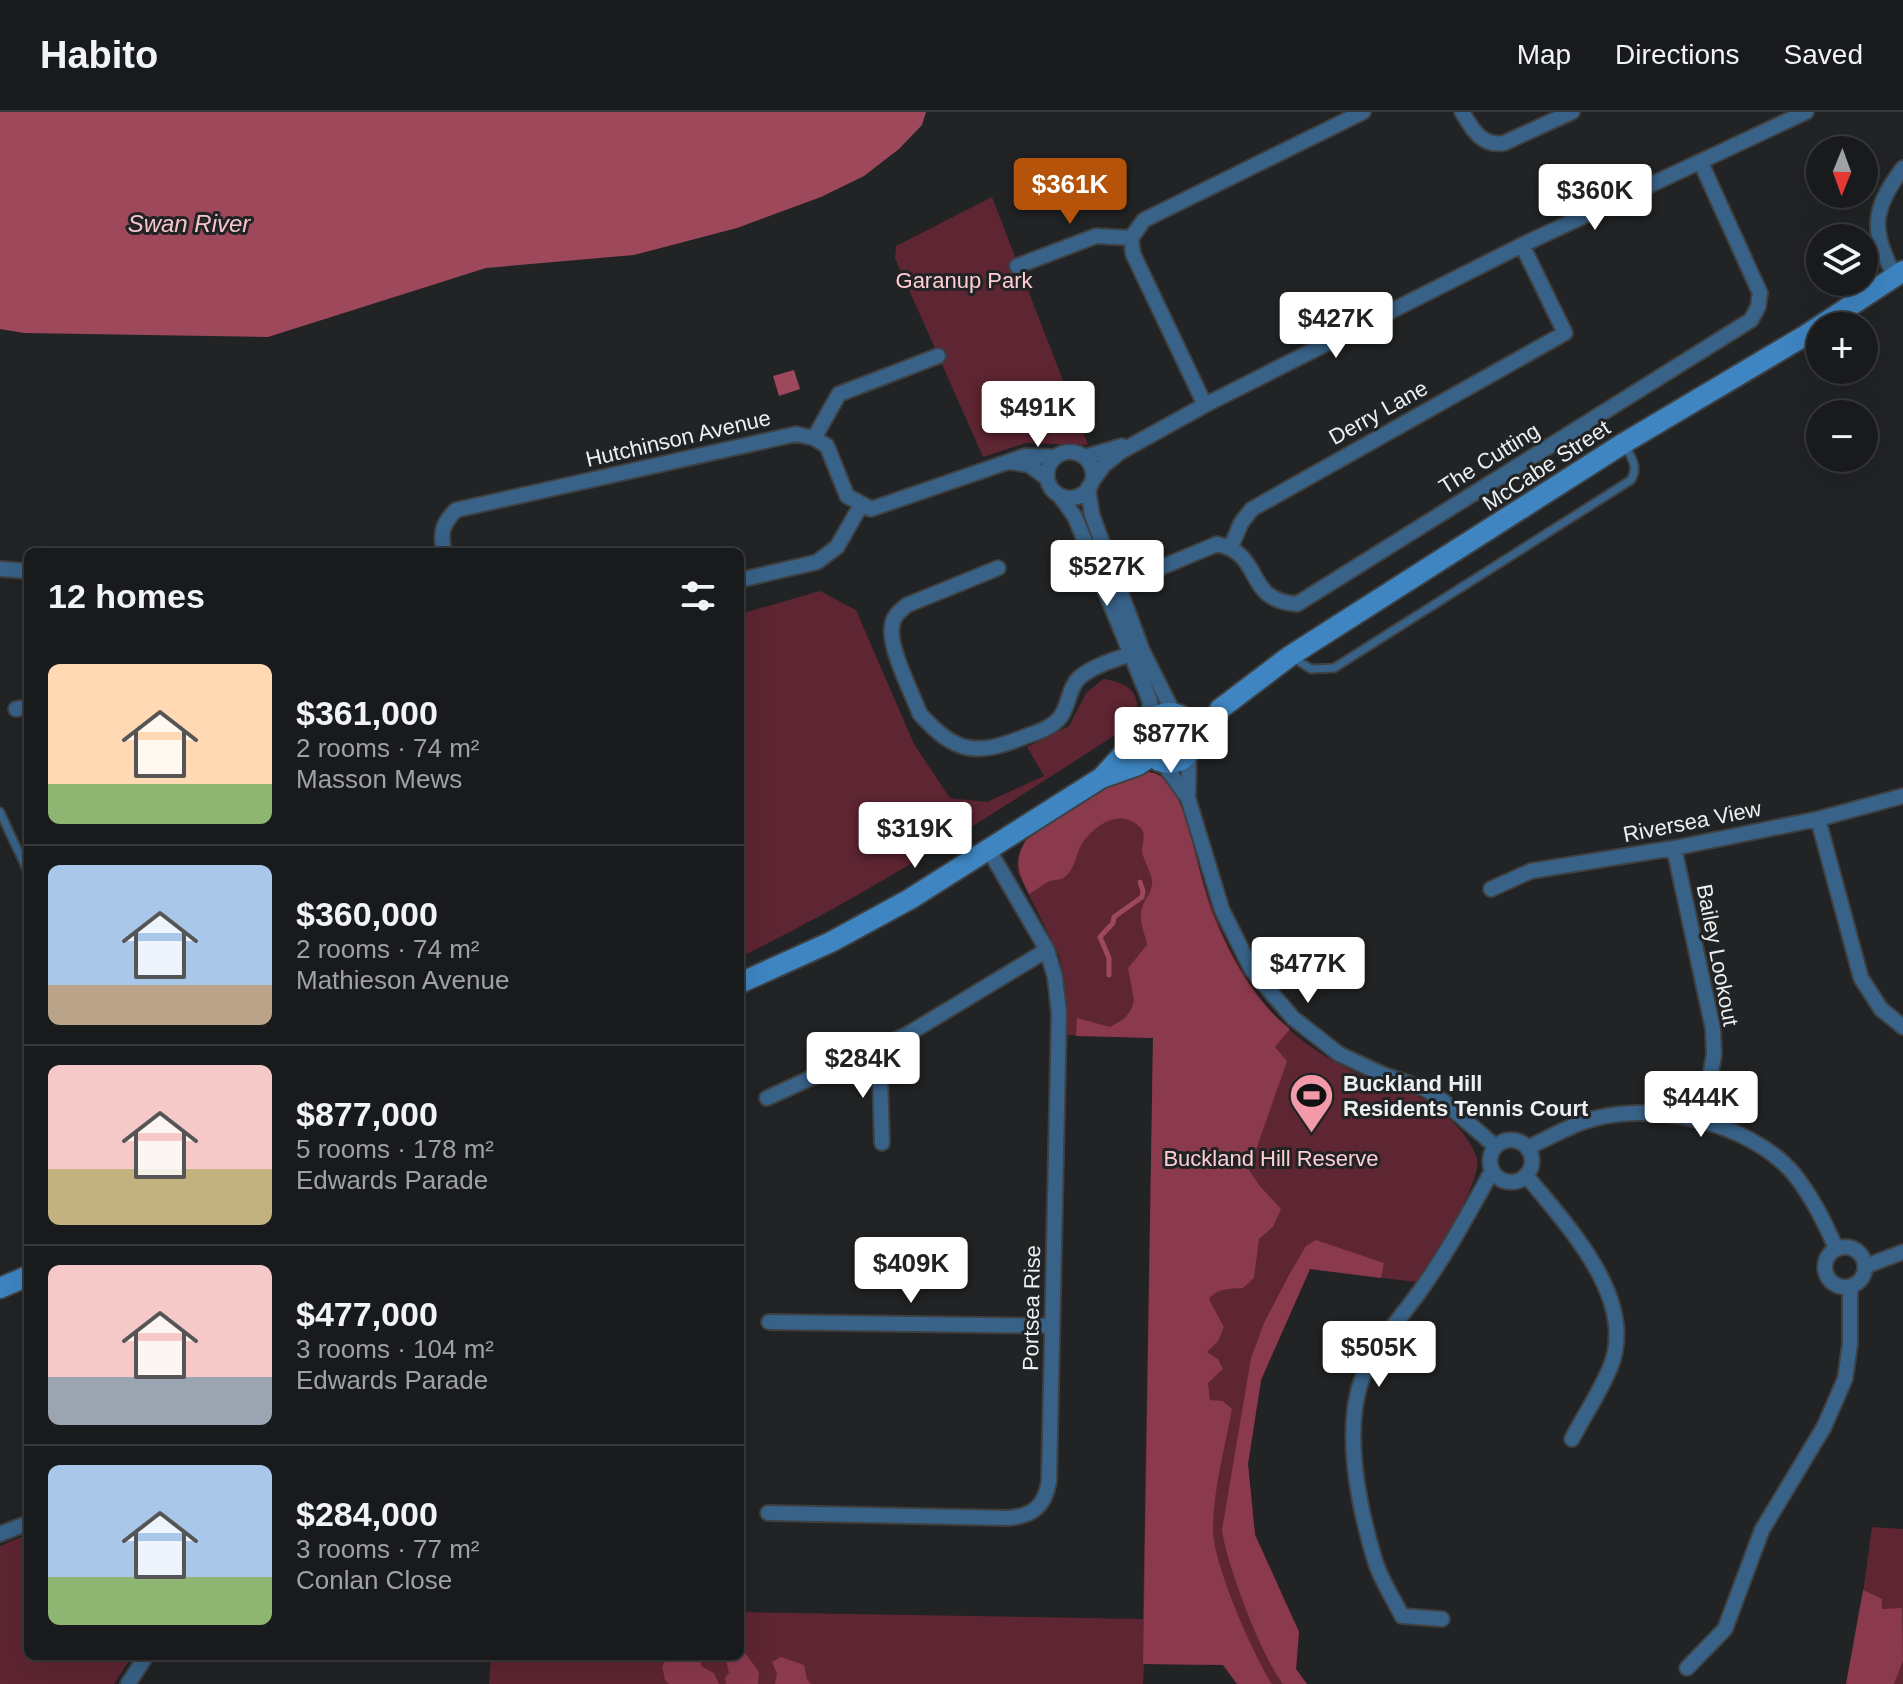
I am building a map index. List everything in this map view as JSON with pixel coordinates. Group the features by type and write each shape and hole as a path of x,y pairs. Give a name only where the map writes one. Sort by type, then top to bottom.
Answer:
{"street":[{"path":"1205,405 1133,254 1131,238 1144,220 1363,112"},
{"path":"1462,112 1482,139 1496,145 1572,112"},
{"path":"1060,496 1078,496 1104,465 1134,442 1205,405 1522,245 1806,112"},
{"name":"The Cutting","path":"1231,547 1241,553 1266,594 1280,603 1297,604 1751,320 1758,307 1760,293 1701,163"},
{"path":"1899,274 1878,240 1877,212 1887,189 1903,168"},
{"path":"1017,266 1096,236 1131,238"},
{"name":"Derry Lane","path":"1231,547 1241,523 1252,509 1565,333 1522,245"},
{"name":"McCabe Street","path":"744,981 831,942 910,899 1101,778 1157,759 1177,761 1215,720 1220,709 1290,656 1624,443 1806,335 1899,274"},
{"path":"938,356 839,394 814,438 827,446 847,496 861,505 871,509 1025,456 1054,457 1068,452 1085,457 1134,442"},
{"name":"Hutchinson Avenue","path":"443,548 440,536 444,522 456,510 796,434 814,438"},
{"path":"1047,478 1047,470 1054,457"},
{"path":"1085,457 1093,471 1090,485 1092,515 1150,701 1144,744 1188,798"},
{"path":"1009,462 1029,465 1047,478 1075,517 1113,588"},
{"path":"744,579 817,562 837,547 861,505"},
{"path":"1113,588 1217,544 1231,547"},
{"path":"998,568 907,605 895,615 891,626 892,640 920,714 960,746 976,750 994,749 1050,727 1062,715 1071,688 1078,679 1087,672 1136,652"},
{"path":"0,569 24,571"},
{"path":"1136,652 1179,716 1189,724 1188,798 1222,910 1252,970 1293,1018 1339,1054 1425,1089 1495,1146"},
{"name":"McCabe Street","path":"1101,778 1160,715 1179,716 1220,709"},
{"name":"Riversea View","path":"1491,889 1531,871 1674,848 1818,819 1903,796"},
{"path":"1818,819 1861,978 1881,1009 1903,1027"},
{"name":"Bailey Lookout","path":"1674,848 1713,1029 1714,1055 1702,1119"},
{"name":"Portsea Rise","path":"768,1513 1008,1518 1033,1512 1045,1499 1049,1481 1059,1013 1055,977 1047,950 989,850"},
{"path":"767,1098 908,1034 1047,950"},
{"path":"872,1050 880,1076 882,1143"},
{"path":"1527,1148 1585,1121 1672,1113 1702,1119 1764,1149 1793,1173 1824,1219 1836,1249"},
{"path":"1442,1619 1402,1616 1376,1564 1361,1500 1353,1441 1355,1407 1363,1376 1381,1340 1420,1291 1492,1171 1490,1160 1495,1146 1511,1140 1527,1148 1532,1164 1521,1179 1508,1181 1492,1171"},
{"path":"1526,1175 1599,1270 1613,1307 1618,1333 1611,1367 1572,1439"},
{"path":"1836,1249 1856,1250 1864,1259 1866,1266 1861,1280 1850,1287 1838,1286 1828,1278 1827,1260 1836,1249"},
{"path":"1866,1266 1903,1252"},
{"path":"0,1288 24,1278"},
{"path":"1687,1668 1725,1629 1762,1530 1830,1415 1845,1379 1850,1344 1850,1287"},
{"path":"769,1322 1052,1326"},
{"path":"0,1534 24,1525"},
{"path":"128,1684 143,1660"}],"lane":[{"path":"1290,656 1311,669 1334,668 1631,480 1635,465 1624,443"},
{"path":"0,812 3,827 24,865"}],"green space":[{"name":"Garanup Park","path":"992,197 1088,445 1026,443 983,457 895,258 896,246"},
{"path":"820,591 856,610 914,744 950,798 987,802 1044,776 1027,747 1069,726 1086,693 1103,679 1123,684 1134,694 1137,709 1133,729 1112,737 929,853 744,955 744,613"},
{"name":"Buckland Hill Reserve","path":"1147,772 1156,773 1181,808 1221,931 1241,969 1265,1004 1298,1037 1334,1061 1359,1074 1416,1095 1434,1106 1461,1130 1477,1159 1477,1170 1464,1202 1416,1282 1310,1269 1261,1380 1248,1464 1255,1534 1299,1632 1296,1669 1307,1684 1237,1684 1223,1665 1144,1664 1143,1684 489,1684 491,1660 744,1660 744,1612 1143,1619 1153,1038 1065,1035 1065,983 1059,955 1018,873 1017,864 1026,840"},
{"path":"1872,1527 1903,1529 1903,1684 1846,1684 1860,1615"},
{"path":"24,1536 24,1660 129,1660 114,1684 0,1684 0,1546"}],"shaded area":[{"path":"1147,772 1163,778 1176,794 1209,902 1236,963 1255,993 1290,1029 1275,1047 1287,1061 1249,1170 1281,1209 1273,1227 1259,1239 1254,1278 1243,1288 1220,1291 1209,1299 1224,1327 1218,1341 1207,1352 1218,1359 1223,1369 1208,1383 1210,1400 1223,1401 1232,1409 1215,1500 1215,1545 1235,1608 1272,1684 1237,1684 1223,1665 1143,1664 1153,1038 1076,1036 1077,1018 1110,1027 1124,1019 1131,1010 1134,1000 1128,968 1147,945 1141,913 1152,884 1142,851 1143,833 1132,821 1124,819 1101,824 1083,842 1067,875 1047,882 1029,894 1019,867 1026,840 1099,790"},
{"path":"1316,1240 1384,1263 1381,1278 1310,1269 1261,1380 1248,1464 1255,1535 1299,1632 1296,1669 1307,1684 1283,1684 1265,1654 1246,1610 1222,1530 1251,1358 1264,1323 1290,1273 1306,1246"},
{"path":"1863,1590 1882,1599 1882,1609 1902,1608 1903,1661 1894,1684 1846,1684"},
{"path":"744,1652 759,1672 758,1684 726,1684 725,1678 729,1673 726,1660 744,1660"},
{"path":"781,1657 804,1665 811,1684 775,1684 777,1674 772,1662"},
{"path":"667,1660 700,1660 702,1667 714,1673 719,1684 669,1684 662,1666"}],"water":[{"name":"Swan River","path":"0,112 926,112 922,125 899,149 864,176 821,197 737,228 634,255 486,268 268,337 24,333 0,329"},
{"path":"794,370 800,389 779,396 773,376"}],"waterway":[{"path":"1109,975 1109,958 1100,937 1113,923 1114,917 1142,897 1140,882"}],"place":[{"name":"Buckland Hill Residents Tennis Court","path":"1312,1135"}]}
